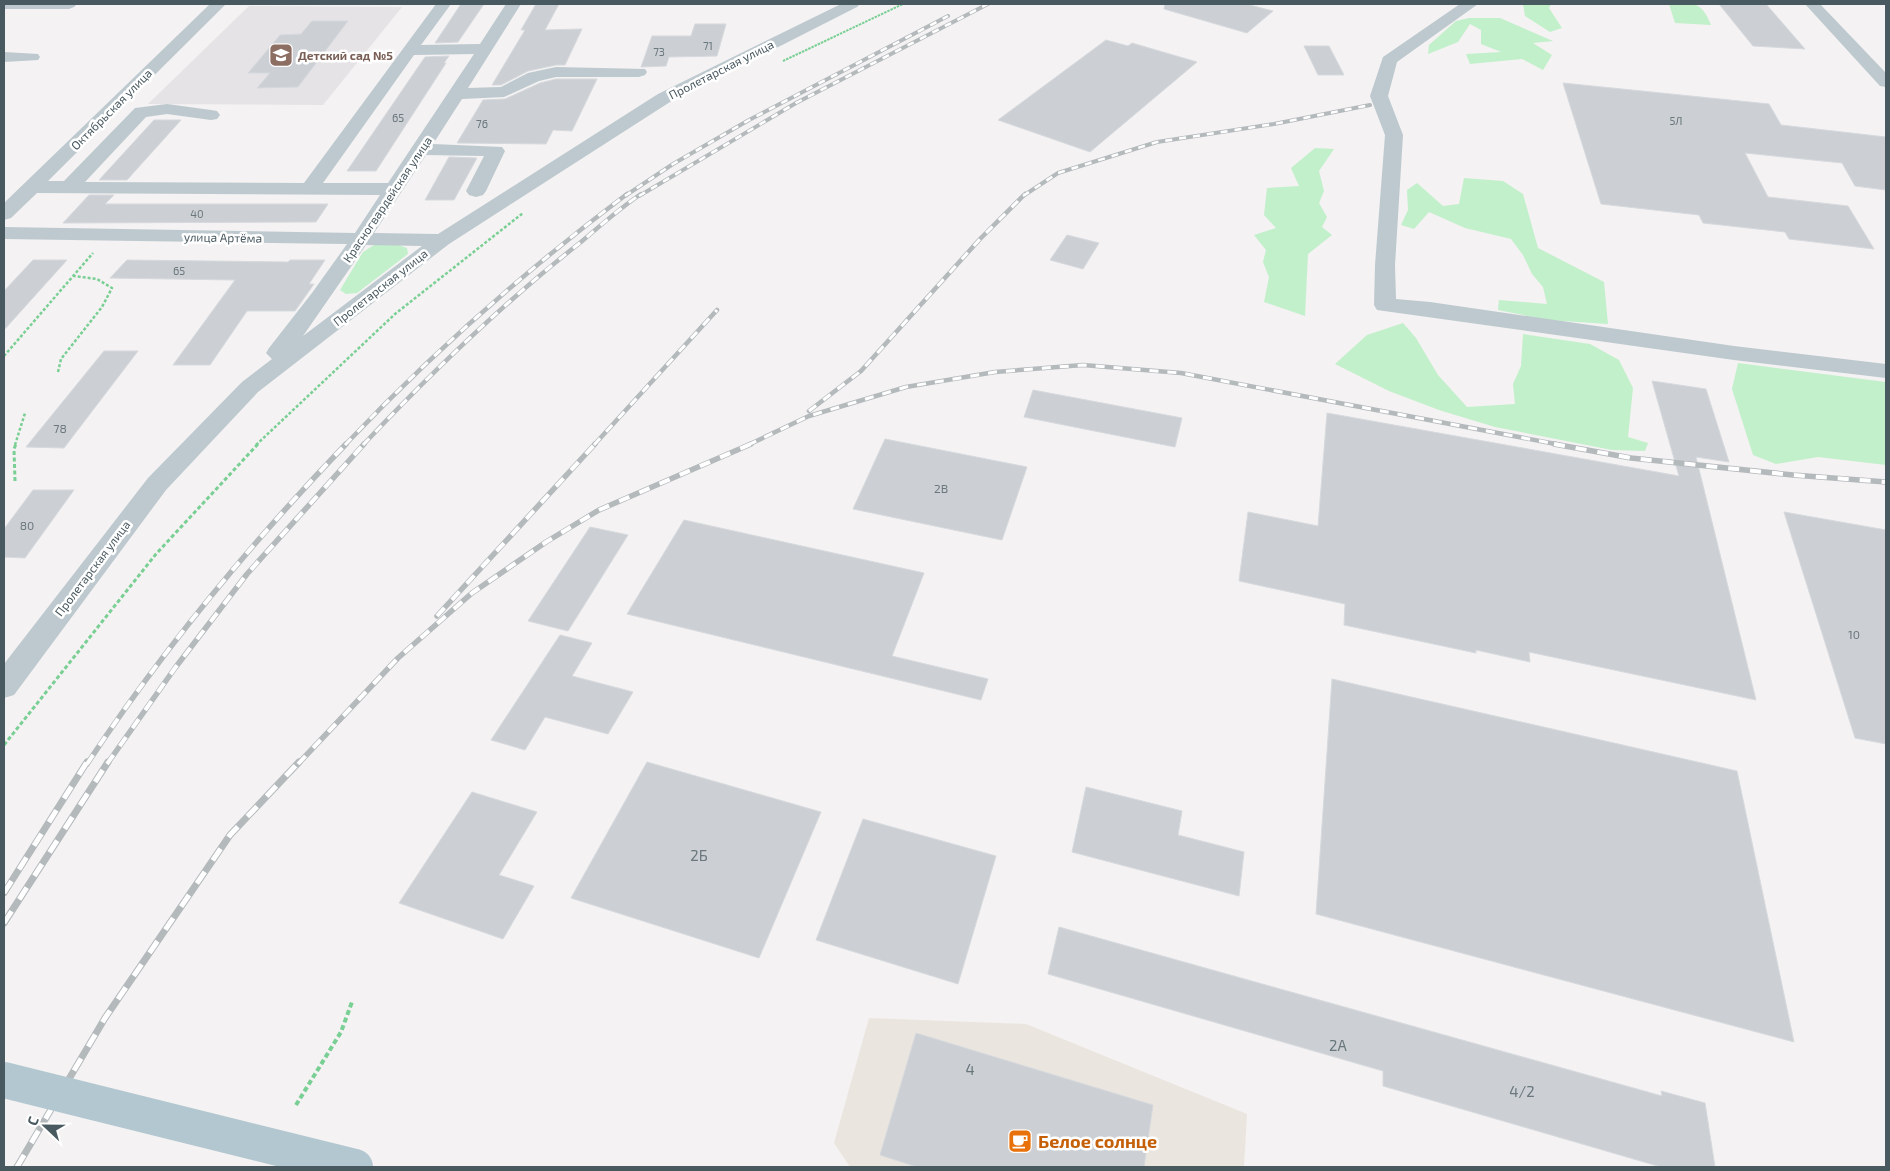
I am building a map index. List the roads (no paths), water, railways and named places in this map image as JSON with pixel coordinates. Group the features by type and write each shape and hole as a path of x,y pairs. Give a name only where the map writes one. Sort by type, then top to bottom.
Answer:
{"main road":[{"path":"4,1080 355,1167"}],"street":[{"path":"4,4 69,4"},
{"name":"Октябрьская улица","path":"4,214 218,4"},
{"path":"310,188 443,4"},
{"name":"Красногвардейская улица","path":"250,387 308,315 420,150 513,4"},
{"name":"Пролетарская улица","path":"4,686 84,578 158,484 250,387 442,240 664,98 852,4"},
{"path":"1470,4 1389,60 1380,96 1394,135 1385,265 1385,305 1449,312 1734,353 1886,371"},
{"path":"1812,4 1886,82"},
{"path":"409,50 485,49"},
{"path":"4,57 32,57"},
{"path":"456,94 504,92 534,77 556,72 639,72"},
{"path":"69,188 141,112 167,109 211,115"},
{"path":"420,150 496,152 476,191"},
{"path":"32,187 394,189"},
{"name":"улица Артёма","path":"4,233 442,240"}],"railway":[{"path":"639,196 796,103 988,4"},
{"path":"625,196 673,164 749,120 948,16"},
{"path":"1023,196 1058,173 1157,142 1274,124 1370,105"},
{"path":"345,445 446,345 553,252 627,194"},
{"path":"363,445 441,365 496,314 552,265 641,194"},
{"path":"809,411 861,371 980,239 1023,196"},
{"path":"594,445 717,310"},
{"path":"748,445 809,416 906,387 995,372 1083,365 1181,373 1561,445"},
{"path":"87,764 146,679 209,598 242,558 346,444"},
{"path":"107,764 175,668 247,574 364,444"},
{"path":"437,616 595,444"},
{"path":"298,764 398,658 472,593 546,542 599,510 751,444"},
{"path":"1554,444 1631,458 1793,475 1886,482"},
{"path":"4,893 87,762"},
{"path":"4,923 108,762"},
{"path":"17,1167 105,1018 230,835 299,762"}],"place":[{"name":"Детский сад №5","path":"281,55"},
{"name":"Белое солнце","path":"1020,1141"}]}
